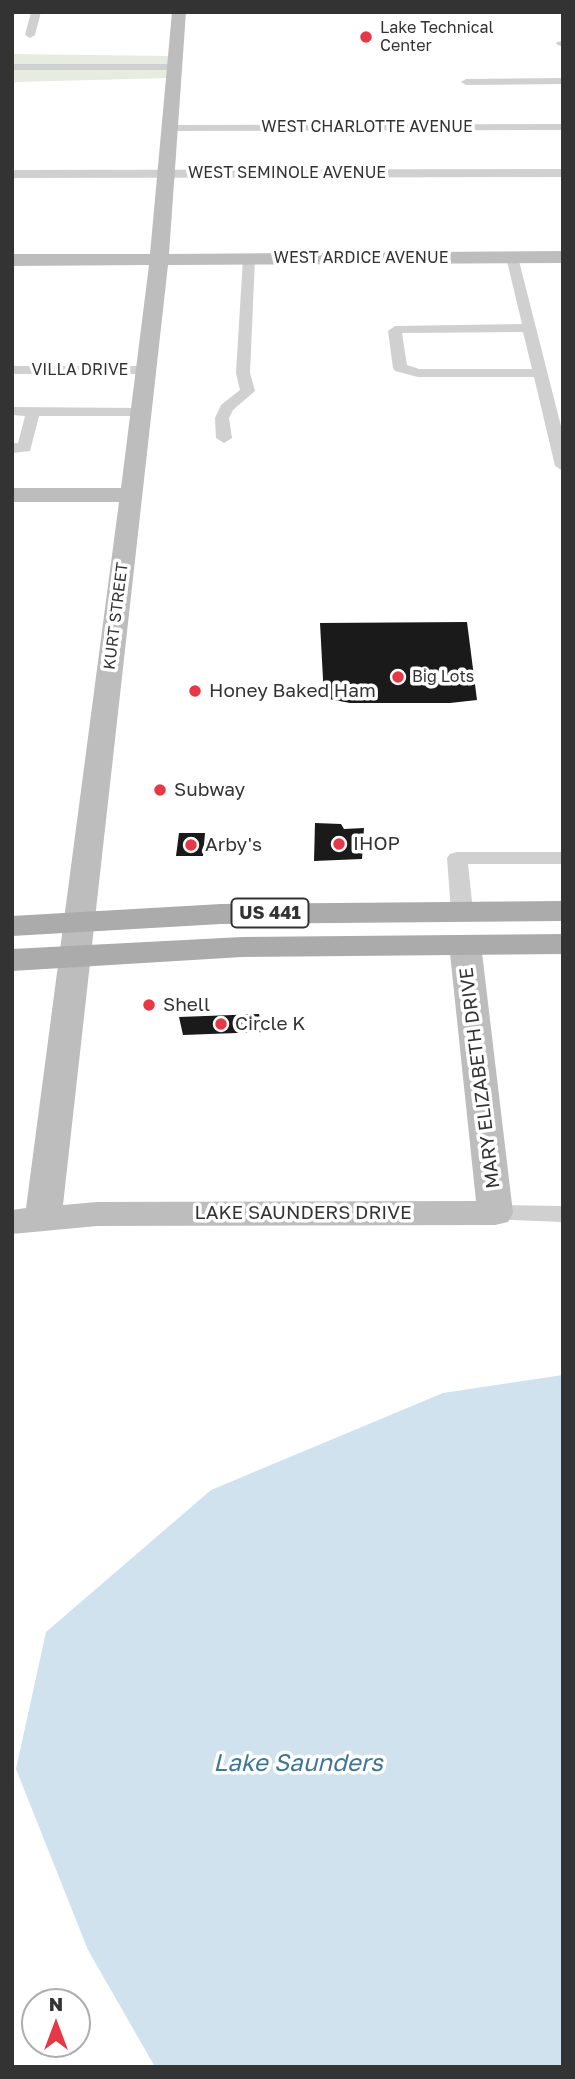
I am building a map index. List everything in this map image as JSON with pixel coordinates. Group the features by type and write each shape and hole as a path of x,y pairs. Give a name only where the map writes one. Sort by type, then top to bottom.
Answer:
{"main road":[{"name":"US 441","path":"12,926 76,938 332,945 463,928 563,911"},
{"name":"US 441","path":"12,960 76,938 234,914 463,928 563,944"},
{"path":"463,928 485,933 508,926 563,919"}],"street":[{"path":"30,35 36,12"},
{"name":"KURT STREET","path":"28,1221 76,938 142,412 167,173 179,12"},
{"path":"12,67 175,66"},
{"path":"466,82 563,81"},
{"name":"WEST CHARLOTTE AVENUE","path":"171,128 563,127"},
{"name":"WEST SEMINOLE AVENUE","path":"12,174 563,173"},
{"path":"512,257 563,466"},
{"name":"WEST ARDICE AVENUE","path":"12,260 563,257"},
{"path":"224,438 222,418 226,408 248,391 243,373 249,258"},
{"path":"528,328 401,329 395,331 400,368 418,373 540,373"},
{"name":"VILLA DRIVE","path":"12,370 147,370"},
{"path":"12,411 142,412"},
{"path":"12,448 25,447 33,411"},
{"path":"12,495 131,495"},
{"name":"MARY ELIZABETH DRIVE","path":"495,1213 457,858 563,858"},
{"name":"LAKE SAUNDERS DRIVE","path":"28,1221 97,1214 563,1214"}],"shaded area":[{"path":"12,54 171,56 169,78 16,82 12,85"}],"water":[{"name":"Lake Saunders","path":"563,1375 563,2067 155,2067 88,1950 16,1769 46,1632 211,1490 443,1393"}],"building":[{"name":"Big Lots","path":"467,622 477,700 450,703 350,703 324,698 320,623"},
{"name":"IHOP","path":"315,823 341,824 344,829 364,828 362,859 314,861"},
{"name":"Arby's","path":"179,833 205,833 203,856 176,856"},
{"name":"Circle K","path":"259,1014 263,1032 183,1035 179,1017"}],"place":[{"name":"Lake Technical Center","path":"366,37"},
{"name":"Big Lots","path":"398,677"},
{"name":"Honey Baked Ham","path":"195,691"},
{"name":"Subway","path":"160,790"},
{"name":"IHOP","path":"339,844"},
{"name":"Arby's","path":"191,845"},
{"name":"Shell","path":"149,1005"},
{"name":"Circle K","path":"221,1024"}]}
